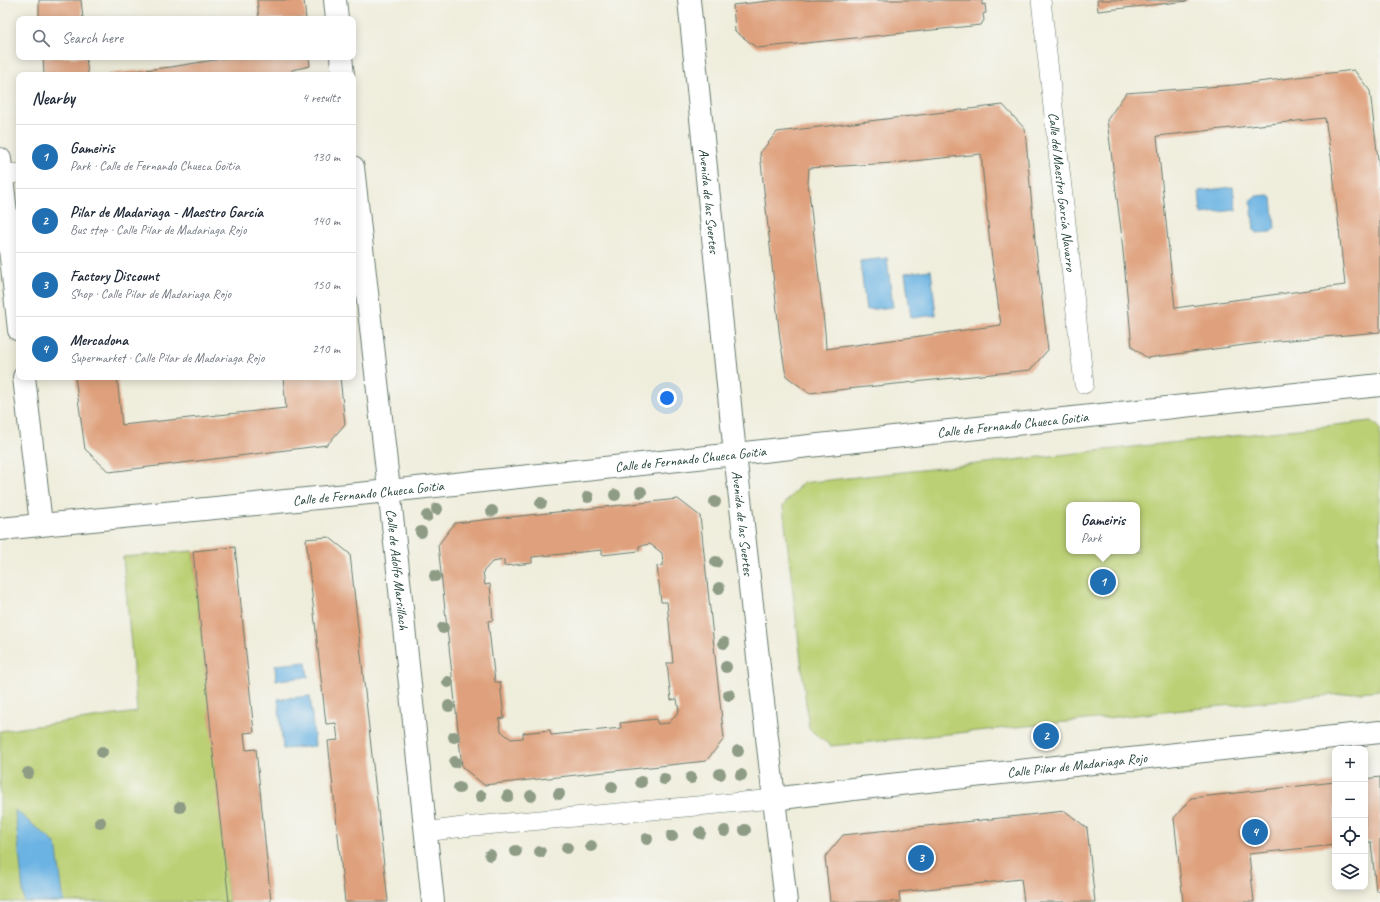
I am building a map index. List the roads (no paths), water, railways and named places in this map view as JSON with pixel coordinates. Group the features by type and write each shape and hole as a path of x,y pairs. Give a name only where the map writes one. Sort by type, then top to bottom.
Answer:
{"street":[{"path":"335,0 337,16"},
{"name":"Avenida de las Suertes","path":"688,0 736,454 786,902"},
{"name":"Calle del Maestro García Navarro","path":"1042,0 1084,384"},
{"path":"341,60 343,72"},
{"path":"7,169 16,290"},
{"name":"Calle de Adolfo Marsillach","path":"356,194 433,902"},
{"path":"24,380 41,524"},
{"name":"Calle de Fernando Chueca Goitia","path":"0,529 389,492 1380,385"},
{"name":"Calle Pilar de Madariaga Rojo","path":"774,799 1380,732"},
{"path":"425,832 464,827 774,799"}],"water":[{"path":"1233,187 1236,210 1201,214 1199,191"},
{"path":"1269,195 1272,198 1275,228 1271,232 1256,233 1254,230 1252,199 1258,196"},
{"path":"887,258 893,307 866,310 860,261"},
{"path":"931,270 936,315 911,318 905,273"},
{"path":"306,662 308,677 276,680 275,665"},
{"path":"310,696 315,746 283,749 278,699"},
{"path":"15,810 56,844 64,902 24,902"}],"place":[{"name":"Gameiris","path":"1103,582"},
{"name":"Pilar de Madariaga - Maestro García","path":"1046,736"},
{"name":"Mercadona","path":"1255,832"},
{"name":"Factory Discount","path":"921,858"}]}
